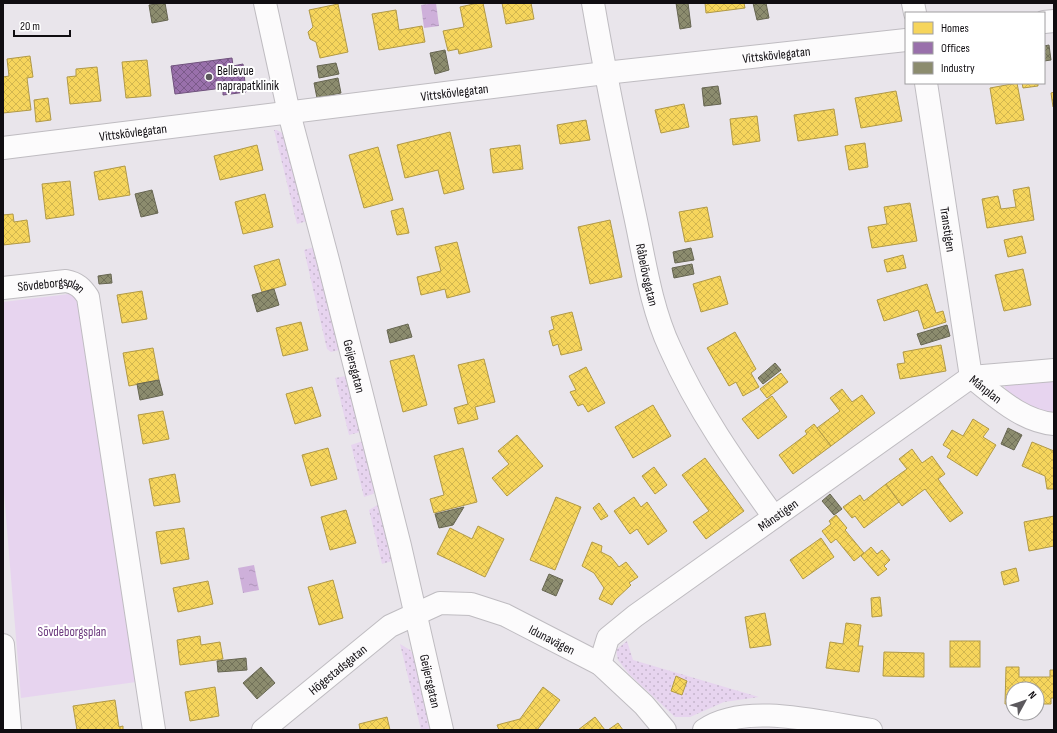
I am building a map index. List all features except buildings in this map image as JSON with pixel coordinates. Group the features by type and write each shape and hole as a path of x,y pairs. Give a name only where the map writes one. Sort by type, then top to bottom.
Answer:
{"street":[{"name":"Geijersgatan","path":"265,3 289,113 329,264 442,730"},
{"name":"Råbelövsgatan","path":"593,3 605,73 651,292 669,346 691,393 726,449 774,517"},
{"name":"Vittskövlegatan","path":"3,148 605,73 905,40"},
{"name":"Transtigen","path":"926,84 971,377"},
{"name":"Sövdeborgsplan","path":"3,288 66,281 75,283 83,289 88,298 154,730"},
{"name":"Månplan","path":"971,377 1054,370"},
{"name":"Månstigen","path":"600,664 608,638 635,616 971,377"},
{"name":"Månplan","path":"971,377 1008,407 1044,423 1054,424"},
{"name":"Idunavägen","path":"415,614 440,603 471,604 505,615 600,664 644,705 665,730"},
{"name":"Högestadsgatan","path":"263,730 390,626 415,614"},
{"path":"3,645 10,730"},
{"path":"704,730 711,725 741,716 772,715 871,730"}],"green space":[{"path":"274,130 282,133 286,141 307,221 297,224"},
{"path":"314,247 339,350 331,352 327,349 304,250"},
{"name":"Sövdeborgsplan","path":"69,294 78,298 136,682 21,698 3,481 3,302"},
{"path":"346,376 360,432 349,435 335,378"},
{"path":"1054,379 1054,415 1030,407 1009,396 1004,385"},
{"path":"363,441 375,490 373,494 364,497 351,445"},
{"path":"379,504 392,561 382,564 369,510"},
{"path":"627,641 633,660 759,697 724,702 690,717 675,717 629,674 618,660 616,650"},
{"path":"400,644 410,650 415,657 432,730 421,730"}],"water":[{"path":"436,3 439,26 424,28 421,5"},
{"path":"254,565 259,590 243,593 238,568"}],"place":[{"name":"Bellevue naprapatklinik","path":"209,77"}]}
